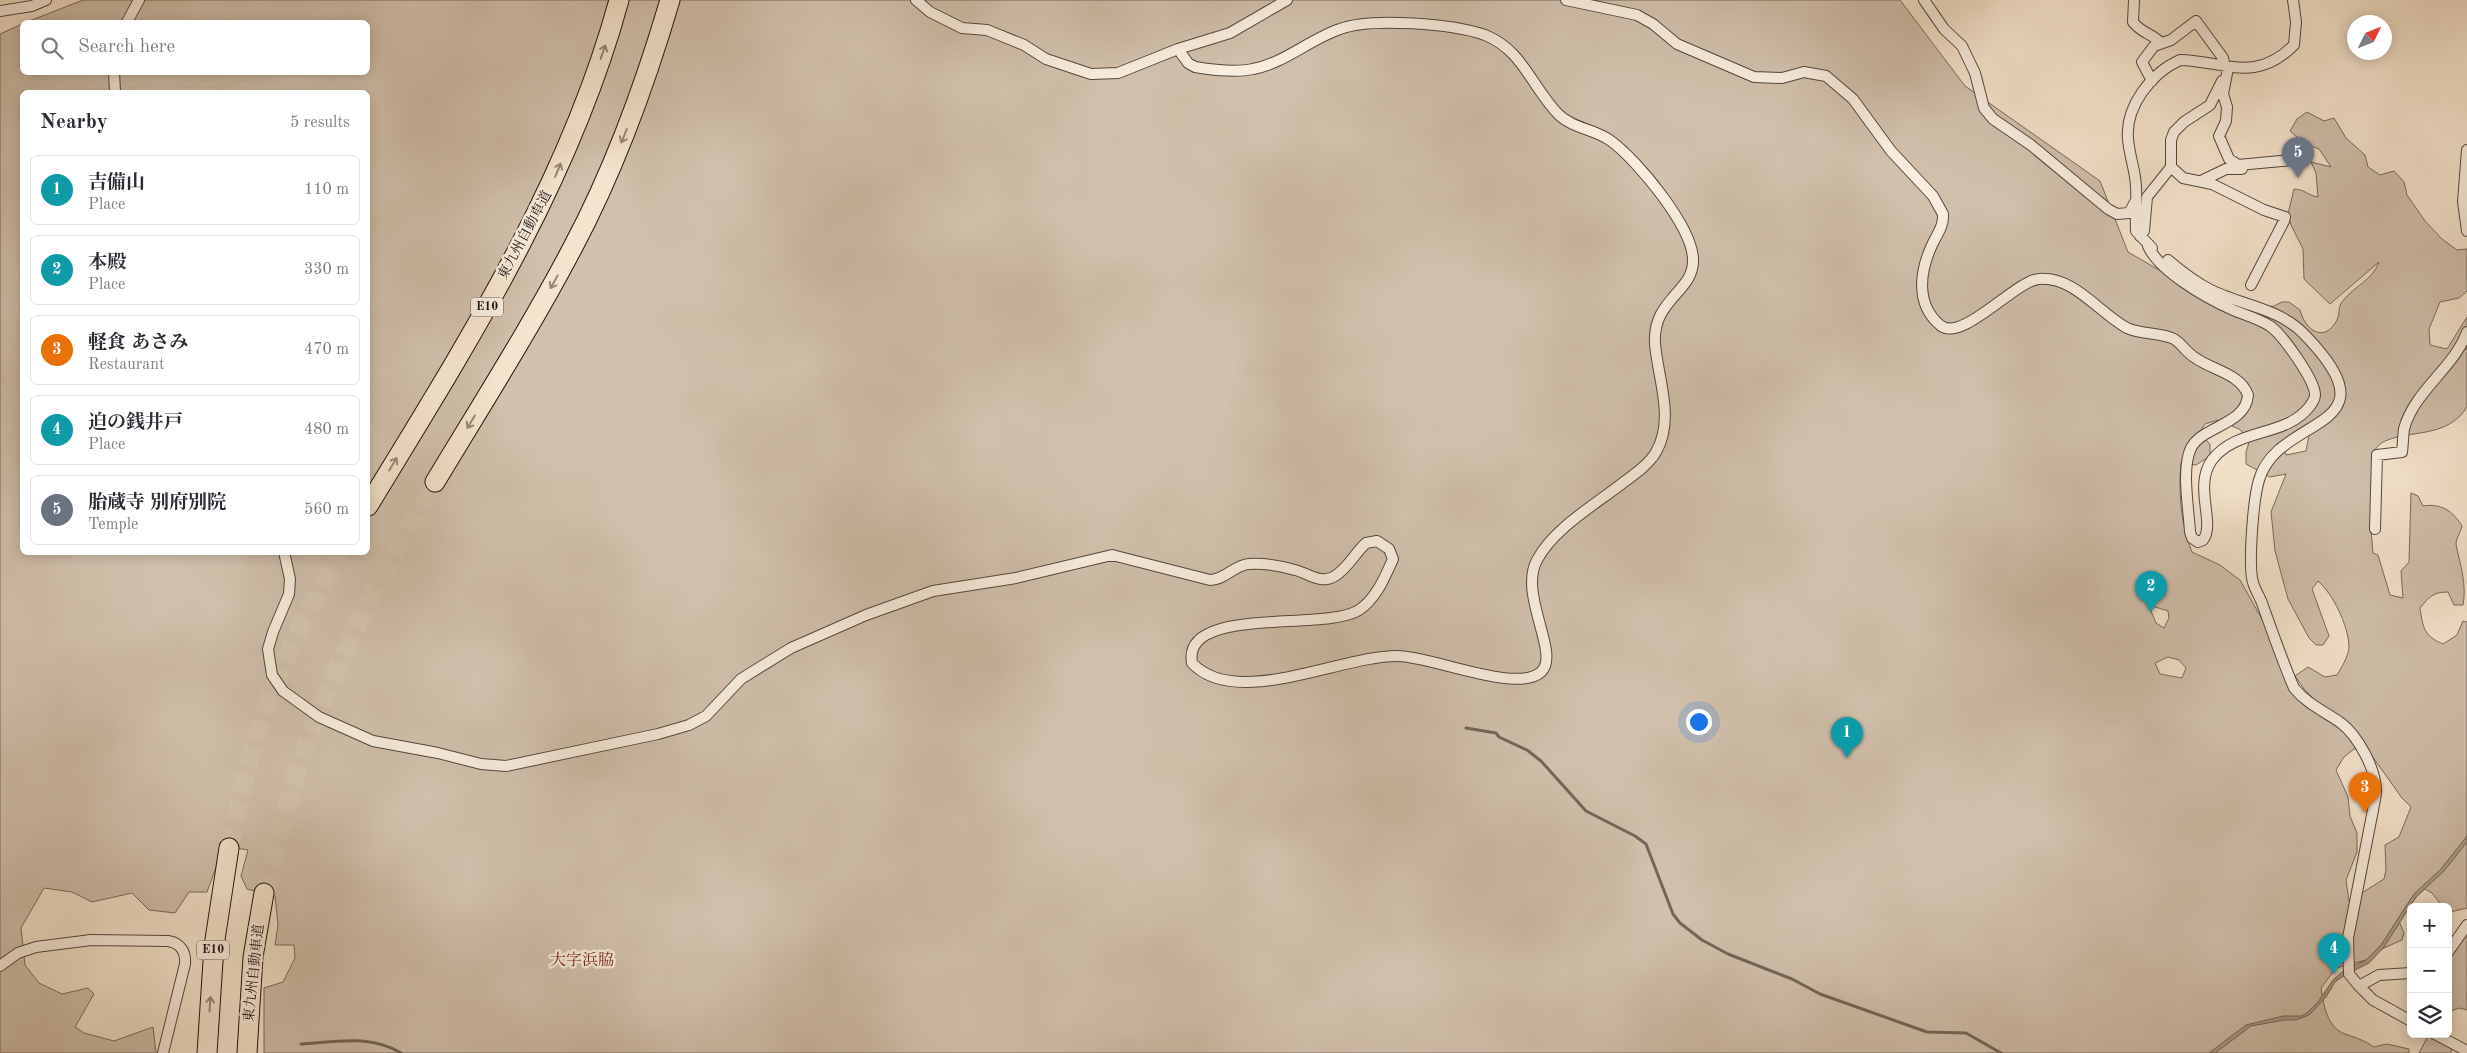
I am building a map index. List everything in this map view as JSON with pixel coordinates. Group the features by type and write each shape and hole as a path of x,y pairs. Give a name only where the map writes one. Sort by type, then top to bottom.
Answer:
{"highway":[{"name":"東九州自動車道","path":"370,503 475,327 556,176 588,98 619,0"},
{"path":"435,482 573,246 606,180 642,90 670,0"},
{"name":"E10","path":"207,1053 214,946 229,848"},
{"name":"東九州自動車道","path":"247,1053 253,956 264,893"}],"street":[{"path":"0,11 32,6 46,0"},
{"path":"127,20 139,0"},
{"path":"916,0 930,12 962,28 986,30 1024,45 1046,59 1091,74 1118,73 1178,49 1226,35 1287,0"},
{"path":"1566,0 1637,15 1653,24 1677,44 1754,77 1782,78 1811,72 1826,76 1840,86 1891,151 1936,201 1943,214 1944,221 1941,230 1927,256 1922,274 1922,292 1932,316 1943,328 1950,329 1972,321 2033,280 2049,280 2080,293 2126,328 2144,334 2174,339 2193,357 2218,369 2243,385 2248,395 2245,406 2231,420 2198,441 2189,453 2187,473 2190,532 2192,538 2198,542 2205,537 2206,532 2204,481 2212,460 2224,448 2235,442 2295,420 2311,404 2314,390 2297,360 2275,330 2198,291 2160,262 2136,231 2137,196 2128,137 2129,123 2139,97 2152,81 2172,63 2180,60 2226,68 2249,68 2274,62 2294,45 2296,22 2293,0"},
{"path":"1924,0 1944,29 1962,46 1975,73 1984,108 1993,118 2031,145 2079,187 2117,214 2129,213 2137,196"},
{"path":"2134,0 2133,22 2139,29 2152,34 2160,42"},
{"path":"2152,81 2142,62 2154,46 2160,42 2171,40 2196,21 2226,62 2223,94 2227,114 2226,121 2220,132 2221,142 2229,160 2238,164 2248,164 2303,159"},
{"path":"285,555 290,579 289,594 268,649 272,675 283,691 319,717 373,742 438,753 494,766 529,763 684,727 706,716 741,679 770,659 840,625 916,596 960,585 1036,574 1112,555 1210,580 1216,580 1241,566 1252,564 1292,569 1324,580 1334,577 1346,567 1366,543 1377,541 1389,549 1393,559 1378,588 1366,605 1350,614 1319,620 1225,626 1208,632 1201,637 1192,650 1192,663 1202,672 1225,680 1263,681 1371,658 1398,656 1427,660 1510,679 1528,679 1539,674 1544,670 1547,660 1544,637 1538,622 1531,592 1534,564 1544,549 1570,524 1652,458 1661,439 1664,401 1655,340 1656,327 1665,305 1687,280 1694,261 1691,248 1677,217 1652,184 1620,148 1609,139 1574,125 1559,114 1515,55 1507,47 1486,36 1457,29 1427,25 1358,24 1330,32 1279,60 1244,70 1195,67 1188,63 1178,49"},
{"path":"114,75 115,90"},
{"path":"2140,236 2144,231 2147,197 2170,167 2171,140 2174,132 2184,122 2210,105 2219,85 2225,79"},
{"path":"2467,150 2463,202 2467,231"},
{"path":"2201,181 2226,169 2241,170 2248,164"},
{"path":"2170,167 2183,178 2201,181 2264,210 2285,217 2251,285"},
{"path":"2148,246 2210,290 2266,310 2293,324 2321,354 2340,388 2341,399 2336,409 2322,422 2277,453 2264,468 2256,491 2252,579 2294,688 2303,698 2351,732 2374,776 2376,790 2374,810 2348,938 2349,974 2373,1000 2407,1019"},
{"path":"2375,529 2377,455 2402,452 2404,428 2415,408 2453,359 2467,332"},
{"path":"2451,948 2467,925"},
{"path":"0,966 18,953 30,948 91,940 168,941 177,944 184,953 185,964 163,1053"},
{"path":"2359,986 2379,975 2407,973"},
{"path":"2442,1038 2467,1051"}],"shaded area":[{"path":"83,0 1900,0 1965,86 2100,181 2128,252 2185,285 2216,293 2228,291 2264,307 2289,302 2300,310 2302,317 2310,328 2321,333 2332,327 2337,320 2340,306 2347,296 2372,274 2379,262 2330,304 2304,279 2303,249 2291,225 2288,214 2294,189 2318,197 2316,173 2311,162 2331,167 2319,149 2304,143 2290,131 2297,119 2307,112 2324,121 2334,118 2346,138 2365,155 2368,167 2380,175 2394,171 2404,182 2407,195 2425,221 2442,239 2457,250 2467,249 2467,291 2459,298 2440,302 2429,329 2430,345 2447,349 2467,317 2467,407 2459,417 2439,429 2394,438 2383,442 2372,453 2371,530 2373,553 2378,555 2390,595 2403,598 2401,571 2409,562 2411,493 2418,496 2423,506 2429,505 2446,509 2455,516 2462,526 2456,544 2464,582 2463,605 2454,605 2448,592 2443,592 2432,596 2420,608 2422,621 2428,634 2443,644 2457,635 2463,621 2467,622 2467,908 2452,912 2452,903 2440,903 2432,893 2425,889 2412,903 2407,903 2407,910 2399,921 2404,933 2402,940 2375,952 2366,960 2336,968 2321,988 2327,1014 2330,1021 2339,1031 2374,1047 2387,1044 2409,1049 2409,1053 264,1053 264,988 283,982 295,958 294,945 275,945 278,925 275,896 247,889 241,876 248,850 224,846 207,892 189,892 175,913 149,910 132,893 92,902 72,892 44,888 21,928 25,965 39,983 62,994 88,988 94,994 75,1027 84,1033 114,1041 153,1027 156,1053 0,1053 0,34 20,25 20,75 370,75 370,20 32,20","holes":["2218,420 2239,429 2250,439 2246,452 2246,464 2270,477 2286,474 2271,512 2275,551 2288,599 2309,638 2316,645 2323,645 2329,636 2312,589 2318,581 2329,594 2343,620 2349,646 2348,653 2337,675 2325,677 2308,667 2295,676 2304,689 2321,706 2307,708 2295,697 2286,682 2267,628 2240,580 2220,565 2192,552 2188,542 2180,496 2181,463 2196,465 2210,456 2210,444 2199,433 2205,424","2309,435 2306,451 2286,455 2282,444","2152,606 2168,611 2169,618 2164,628 2156,623 2150,609","2168,657 2179,660 2186,668 2182,678 2160,674 2155,663","2354,749 2367,749 2402,798 2411,807 2399,837 2385,845 2386,870 2384,879 2349,901 2346,880 2357,852 2357,833 2350,816 2348,797 2336,770 2344,757"]},
{"path":"2467,836 2467,842 2444,871 2416,897 2412,903 2408,903 2414,894 2441,869"},
{"path":"2407,905 2407,911 2384,947 2369,963 2355,970 2353,966 2366,960 2381,945"},
{"path":"2467,931 2467,1010 2459,1008 2452,1011 2452,952"},
{"path":"2343,971 2345,975 2335,982 2326,997 2309,1015 2296,1020 2284,1020 2251,1026 2215,1053 2209,1053 2246,1025 2283,1016 2301,1016 2307,1013 2318,1002 2333,980"},
{"path":"2427,1038 2432,1038 2452,1047 2451,1053 2419,1053"}],"waterway":[{"path":"1466,728 1496,733 1499,737 1527,750 1541,761 1586,811 1635,836 1646,844 1673,914 1680,923 1702,940 1728,954 1792,979 1820,994 1927,1032 1966,1033 2001,1053"},
{"path":"301,1044 365,1041 377,1043 401,1053"}],"tunnel":[{"path":"264,893 298,769 325,697 353,634 435,482"},
{"path":"229,848 250,757 271,694 292,645 339,555"}],"place":[{"name":"胎蔵寺 別府別院","path":"2298,178"},
{"name":"本殿","path":"2151,612"},
{"name":"吉備山","path":"1847,758"},
{"name":"軽食 あさみ","path":"2365,813"},
{"name":"迫の銭井戸","path":"2334,974"}],"district":[{"name":"大字浜脇","path":"582,961"}]}
